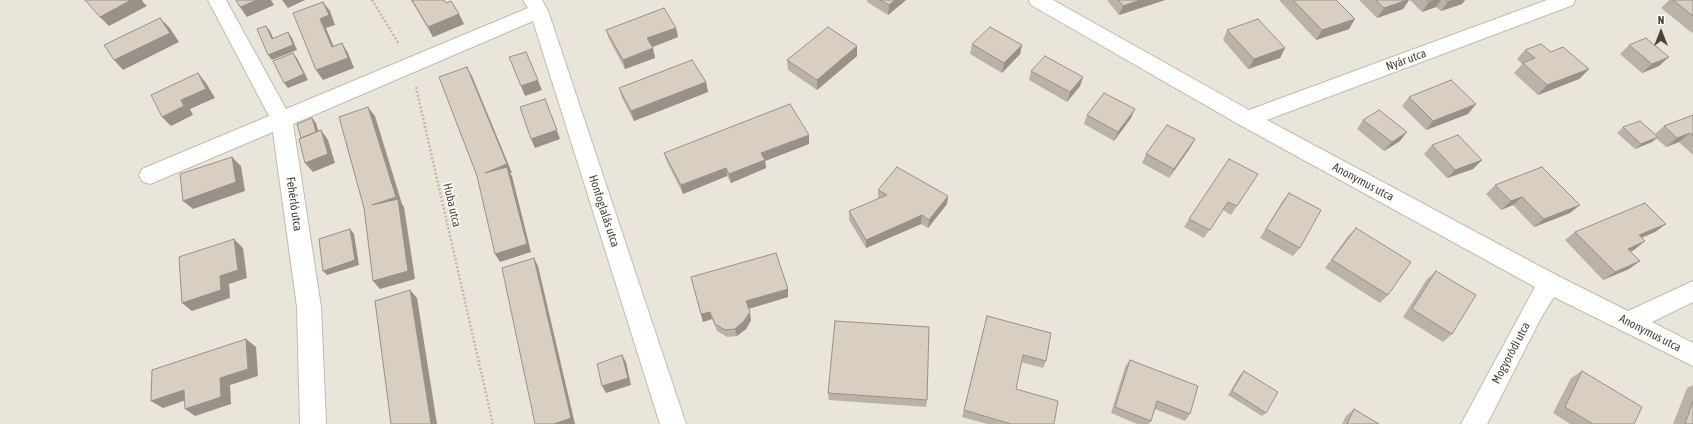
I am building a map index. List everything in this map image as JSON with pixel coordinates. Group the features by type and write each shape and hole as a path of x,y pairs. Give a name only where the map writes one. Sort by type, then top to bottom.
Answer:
{"street":[{"name":"Fehérló utca","path":"217,0 282,120 309,307 314,424"},
{"name":"Anonymus utca","path":"1038,0 1247,119 1550,283 1693,354"},
{"name":"Nyár utca","path":"1247,119 1566,0"},
{"path":"150,175 411,64 535,5"},
{"name":"Honfoglalás utca","path":"535,5 673,424"},
{"name":"Mogyoródi utca","path":"1474,424 1534,309 1550,283"},
{"path":"1628,322 1693,291"}],"path":[{"name":"Huba utca","path":"372,0 411,64 493,424"}],"shaded area":[{"path":"0,0 1693,0 1693,424 0,424"}],"building":[{"path":"85,0 131,0 100,17"},
{"path":"236,0 257,0 240,7"},
{"path":"412,0 444,0 446,3 451,1 459,14 428,27"},
{"path":"880,0 895,0 889,5"},
{"path":"1118,0 1140,0 1123,6"},
{"path":"1293,0 1336,0 1355,19 1322,30"},
{"path":"1376,0 1407,0 1384,8"},
{"path":"1673,0 1693,0 1693,16"},
{"path":"323,2 329,15 320,19 332,47 342,43 348,58 316,70 293,13"},
{"path":"664,8 676,28 647,38 653,48 623,60 606,30"},
{"path":"160,18 170,33 114,60 104,45"},
{"path":"1258,19 1285,48 1254,59 1227,30"},
{"path":"266,26 272,39 288,32 293,45 268,55 257,29"},
{"path":"828,27 857,46 817,80 787,60"},
{"path":"990,27 1022,45 1004,63 972,44"},
{"path":"1646,38 1669,57 1652,64 1629,45"},
{"path":"1541,44 1551,52 1563,47 1589,69 1547,85 1523,63 1535,58 1525,50"},
{"path":"526,52 538,80 521,86 509,57"},
{"path":"293,53 304,74 284,83 273,61"},
{"path":"1045,56 1083,77 1070,92 1031,71"},
{"path":"692,60 706,82 631,111 619,88"},
{"path":"467,67 507,164 485,173 507,167 527,244 495,254 477,176 439,77"},
{"path":"198,73 206,89 181,100 184,106 162,117 151,95"},
{"path":"1451,80 1476,104 1433,121 1409,97"},
{"path":"1104,93 1135,109 1118,132 1087,115"},
{"path":"545,99 557,130 531,139 520,107"},
{"path":"790,104 809,135 761,153 765,160 729,174 726,168 681,185 664,153"},
{"path":"368,107 396,197 372,205 398,199 408,271 373,281 364,208 339,117"},
{"path":"1379,110 1407,132 1392,142 1363,120"},
{"path":"1693,115 1693,136 1690,133 1677,138 1664,126"},
{"path":"312,118 316,132 301,138 297,124"},
{"path":"1640,121 1658,137 1641,144 1623,127"},
{"path":"1167,125 1195,139 1174,169 1146,154"},
{"path":"321,130 328,154 305,163 299,139"},
{"path":"1458,135 1482,160 1455,170 1432,145"},
{"path":"232,157 236,182 183,201 180,174"},
{"path":"1229,159 1258,174 1237,206 1228,202 1210,230 1189,219"},
{"path":"897,167 948,196 929,220 922,215 866,240 849,211 887,195 878,190"},
{"path":"1542,167 1580,205 1544,219 1522,197 1511,201 1495,185"},
{"path":"1289,193 1321,210 1300,248 1266,229"},
{"path":"1645,203 1666,224 1639,235 1645,241 1628,249 1640,261 1615,272 1575,232"},
{"path":"1356,228 1411,262 1388,295 1332,260"},
{"path":"350,229 355,260 323,271 319,239"},
{"path":"234,239 238,270 220,276 221,290 182,303 179,257"},
{"path":"776,253 788,289 746,301 750,312 744,321 735,329 725,330 715,324 710,312 701,314 691,277"},
{"path":"534,258 571,418 554,424 535,424 502,268"},
{"path":"1436,271 1476,295 1452,334 1412,309"},
{"path":"410,290 431,424 391,424 375,301"},
{"path":"987,316 1051,333 1046,361 1023,355 1016,389 1058,401 1054,424 1011,424 964,410"},
{"path":"835,321 929,327 927,400 828,393"},
{"path":"246,339 248,369 220,378 221,397 185,409 184,390 151,401 152,370"},
{"path":"622,355 628,378 602,386 597,364"},
{"path":"1130,360 1198,386 1190,414 1157,401 1151,421 1115,407"},
{"path":"1244,371 1278,392 1266,413 1232,391"},
{"path":"1582,371 1642,407 1634,424 1593,424 1565,407"},
{"path":"1693,401 1693,424 1685,424"},
{"path":"1354,409 1379,424 1347,424"}]}
